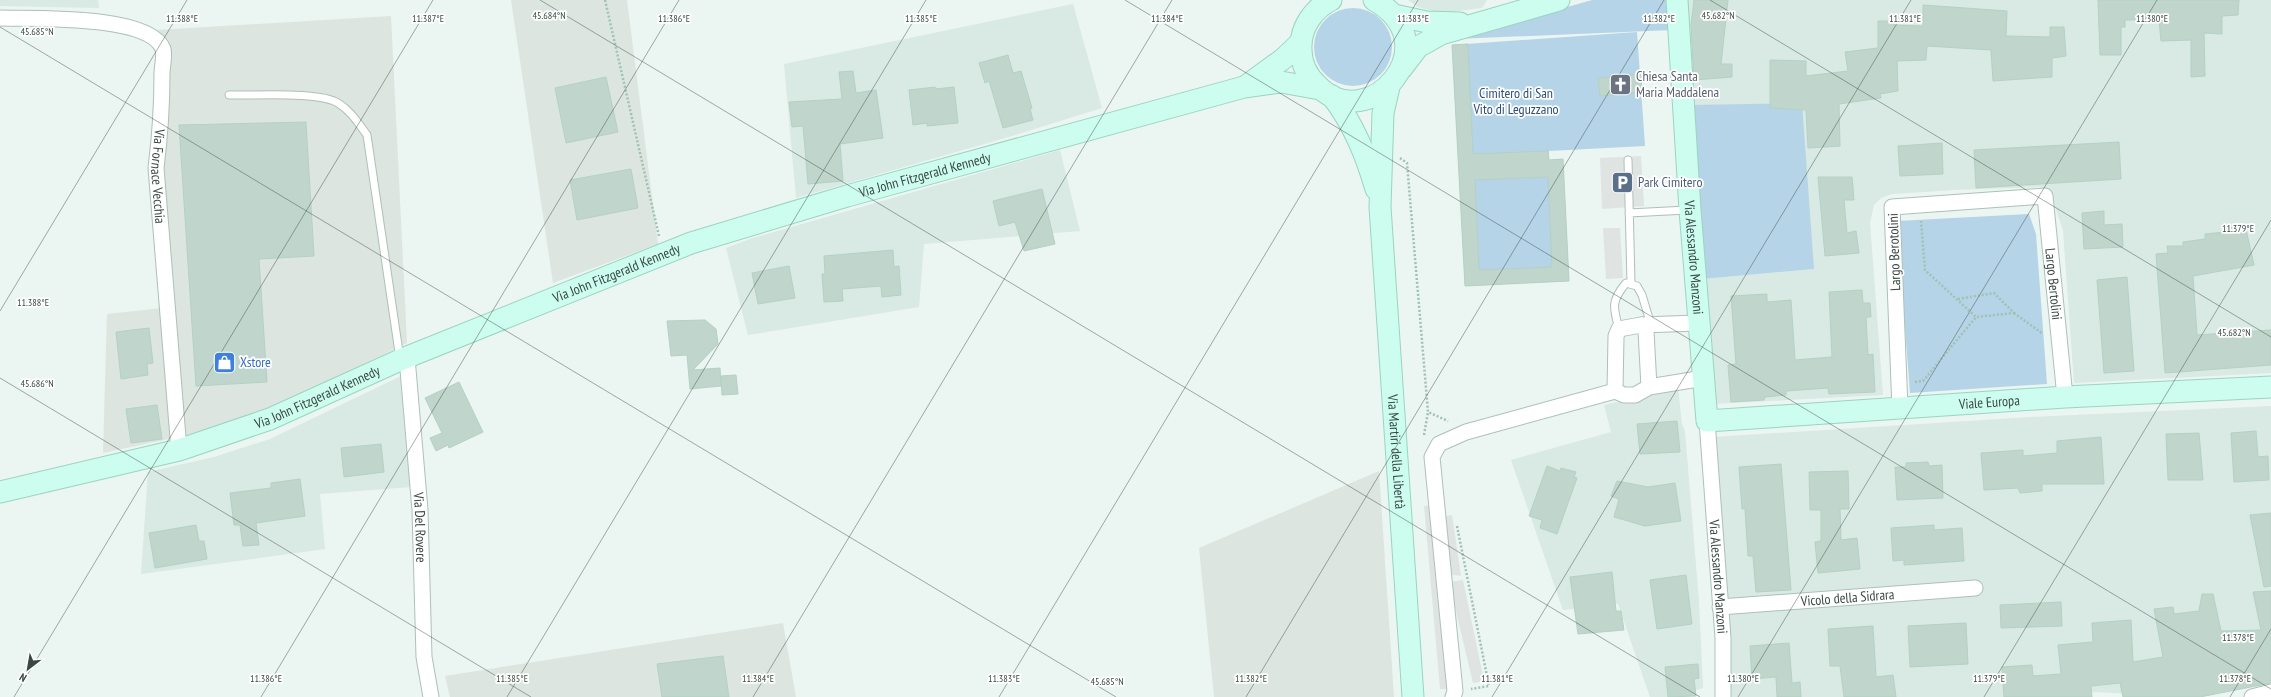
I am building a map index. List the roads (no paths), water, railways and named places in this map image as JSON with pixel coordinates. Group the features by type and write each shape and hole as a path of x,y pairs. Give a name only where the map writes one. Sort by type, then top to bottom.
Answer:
{"main road":[{"path":"1389,87 1412,52 1429,40 1476,24 1559,0"},
{"name":"Via Alessandro Manzoni","path":"1677,0 1698,323 1707,421"},
{"path":"1300,43 1304,27 1313,13 1329,1"},
{"path":"1384,5 1427,22 1476,24"},
{"path":"1384,5 1403,31 1406,50 1402,68"},
{"name":"Via John Fitzgerald Kennedy","path":"1244,87 1283,59 1300,43"},
{"name":"Via Martiri della Libertà","path":"1300,43 1304,69 1347,116 1367,156 1380,207"},
{"name":"Via John Fitzgerald Kennedy","path":"0,492 179,450 270,419 404,359 691,243 847,196 1244,87 1281,82 1326,92 1347,100 1362,100 1376,95 1389,87"},
{"name":"Via Martiri della Libertà","path":"1389,87 1383,113 1383,155 1380,207 1413,697"},
{"name":"Viale Europa","path":"1707,421 2065,397 2271,387"}],"street":[{"name":"Via Fornace Vecchia","path":"0,18 88,20 133,28 154,38 162,49 161,126 156,168 179,450"},
{"name":"Largo Berotolini","path":"1900,409 1892,207 2045,196 2048,227"},
{"name":"Largo Bertolini","path":"2048,227 2065,397"},
{"name":"Via Alessandro Manzoni","path":"1619,328 1646,325 1698,323"},
{"path":"1646,325 1649,387"},
{"path":"1616,391 1616,336 1619,328"},
{"name":"Via Del Rovere","path":"404,359 420,510 424,657 431,697"},
{"path":"1453,697 1455,691 1432,457 1438,444 1466,432 1616,391 1624,395 1635,395 1649,387 1704,378"},
{"name":"Via Alessandro Manzoni","path":"1707,421 1720,607 1724,697"},
{"name":"Vicolo della Sidrara","path":"1720,607 1975,588"},
{"path":"2252,697 2271,692"}],"lane":[{"path":"229,95 316,97 337,102 353,114 367,134 404,359"},
{"path":"1628,160 1631,283"},
{"path":"1629,213 1690,210"},
{"path":"1619,328 1613,307 1616,295 1626,283 1631,283 1637,286 1642,295 1646,325"}],"place":[{"name":"Chiesa Santa Maria Maddalena","path":"1620,84"},
{"name":"Park Cimitero","path":"1622,182"},
{"name":"Xstore","path":"225,362"}],"park label":[{"name":"Cimitero di San Vito di Leguzzano","path":"1516,102"}]}
